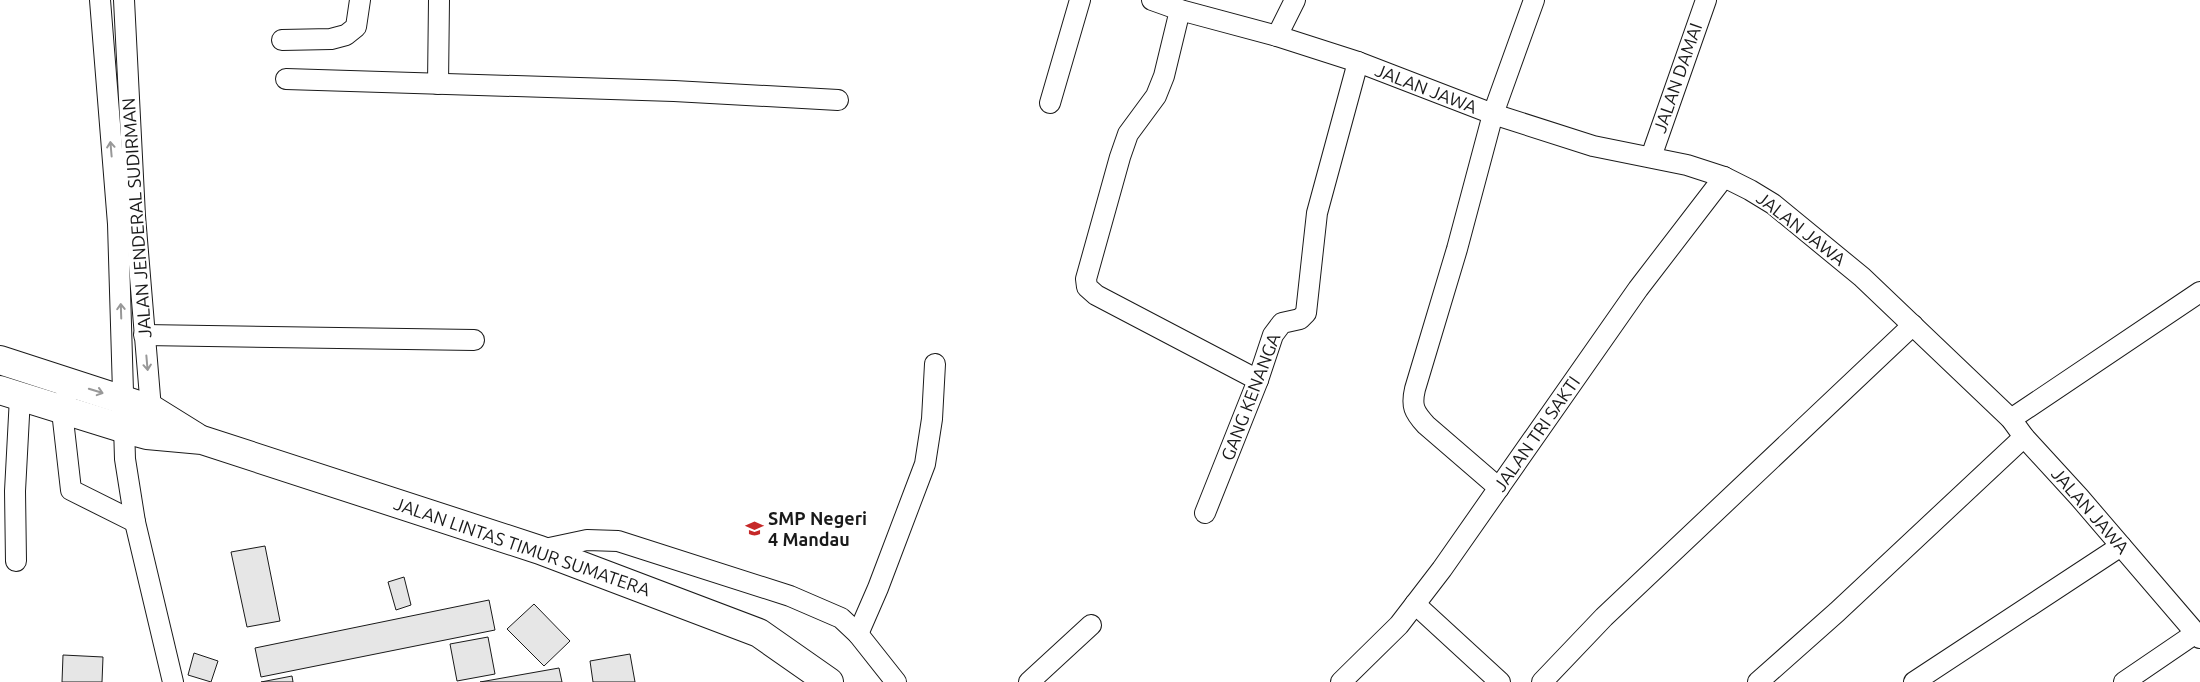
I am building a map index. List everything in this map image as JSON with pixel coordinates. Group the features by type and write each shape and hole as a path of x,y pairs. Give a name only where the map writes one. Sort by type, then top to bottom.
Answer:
{"highway":[{"path":"0,360 125,400 141,424"},
{"path":"10,393 62,411 141,424"},
{"name":"JALAN LINTAS TIMUR SUMATERA","path":"141,424 202,440 540,550 759,633 829,682"}],"street":[{"name":"JALAN JENDERAL SUDIRMAN","path":"100,0 118,224 125,400"},
{"name":"JALAN JENDERAL SUDIRMAN","path":"124,0 144,335 141,424 125,460 135,522 173,682"},
{"path":"282,40 331,39 346,35 356,27 360,0"},
{"path":"438,84 439,0"},
{"path":"1050,103 1080,0"},
{"name":"JALAN JAWA","path":"1152,0 1180,10 1276,36 1358,62 1493,114 1593,146 1687,165 1724,177 1750,190 1772,204 1862,277 2011,419 2024,437 2198,635"},
{"path":"1276,36 1295,0"},
{"path":"1499,488 1426,425 1415,413 1412,405 1457,249 1493,114 1534,0"},
{"name":"JALAN DAMAI","path":"1651,157 1706,0"},
{"path":"1180,10 1164,76 1156,96 1128,134 1120,157 1086,279 1087,287 1096,295 1258,380"},
{"name":"GANG KENANGA","path":"1205,513 1277,328 1282,323 1300,319 1306,313 1317,213 1358,62"},
{"path":"105,71 127,68"},
{"path":"286,79 674,90 838,100"},
{"name":"JALAN TRI SAKTI","path":"1341,682 1399,625 1415,604 1499,488 1638,289 1724,177"},
{"path":"2011,419 2200,292"},
{"path":"1542,682 1604,617 1913,325"},
{"path":"144,335 474,340"},
{"path":"858,634 925,464 932,419 935,364"},
{"path":"70,383 62,411 71,490 135,522"},
{"path":"10,393 7,500 16,561"},
{"path":"1758,682 1837,612 2024,437"},
{"path":"540,550 587,540 618,540 790,596 841,618 858,634 896,682"},
{"path":"1914,682 2121,546"},
{"path":"1415,604 1500,682"},
{"path":"1029,682 1091,625"},
{"path":"2124,682 2198,635"}],"building":[{"path":"265,546 280,621 247,627 231,552"},
{"path":"404,577 411,605 396,610 388,582"},
{"path":"489,600 495,630 261,677 255,648"},
{"path":"534,604 570,641 544,666 507,629"},
{"path":"488,637 495,674 457,681 450,644"},
{"path":"194,653 218,661 211,682 188,675"},
{"path":"630,654 635,682 593,682 590,661"},
{"path":"63,655 103,657 102,682 62,682"},
{"path":"559,668 562,682 480,682"},
{"path":"292,676 293,682 261,682"}],"place":[{"name":"SMP Negeri 4 Mandau","path":"754,529"}]}
